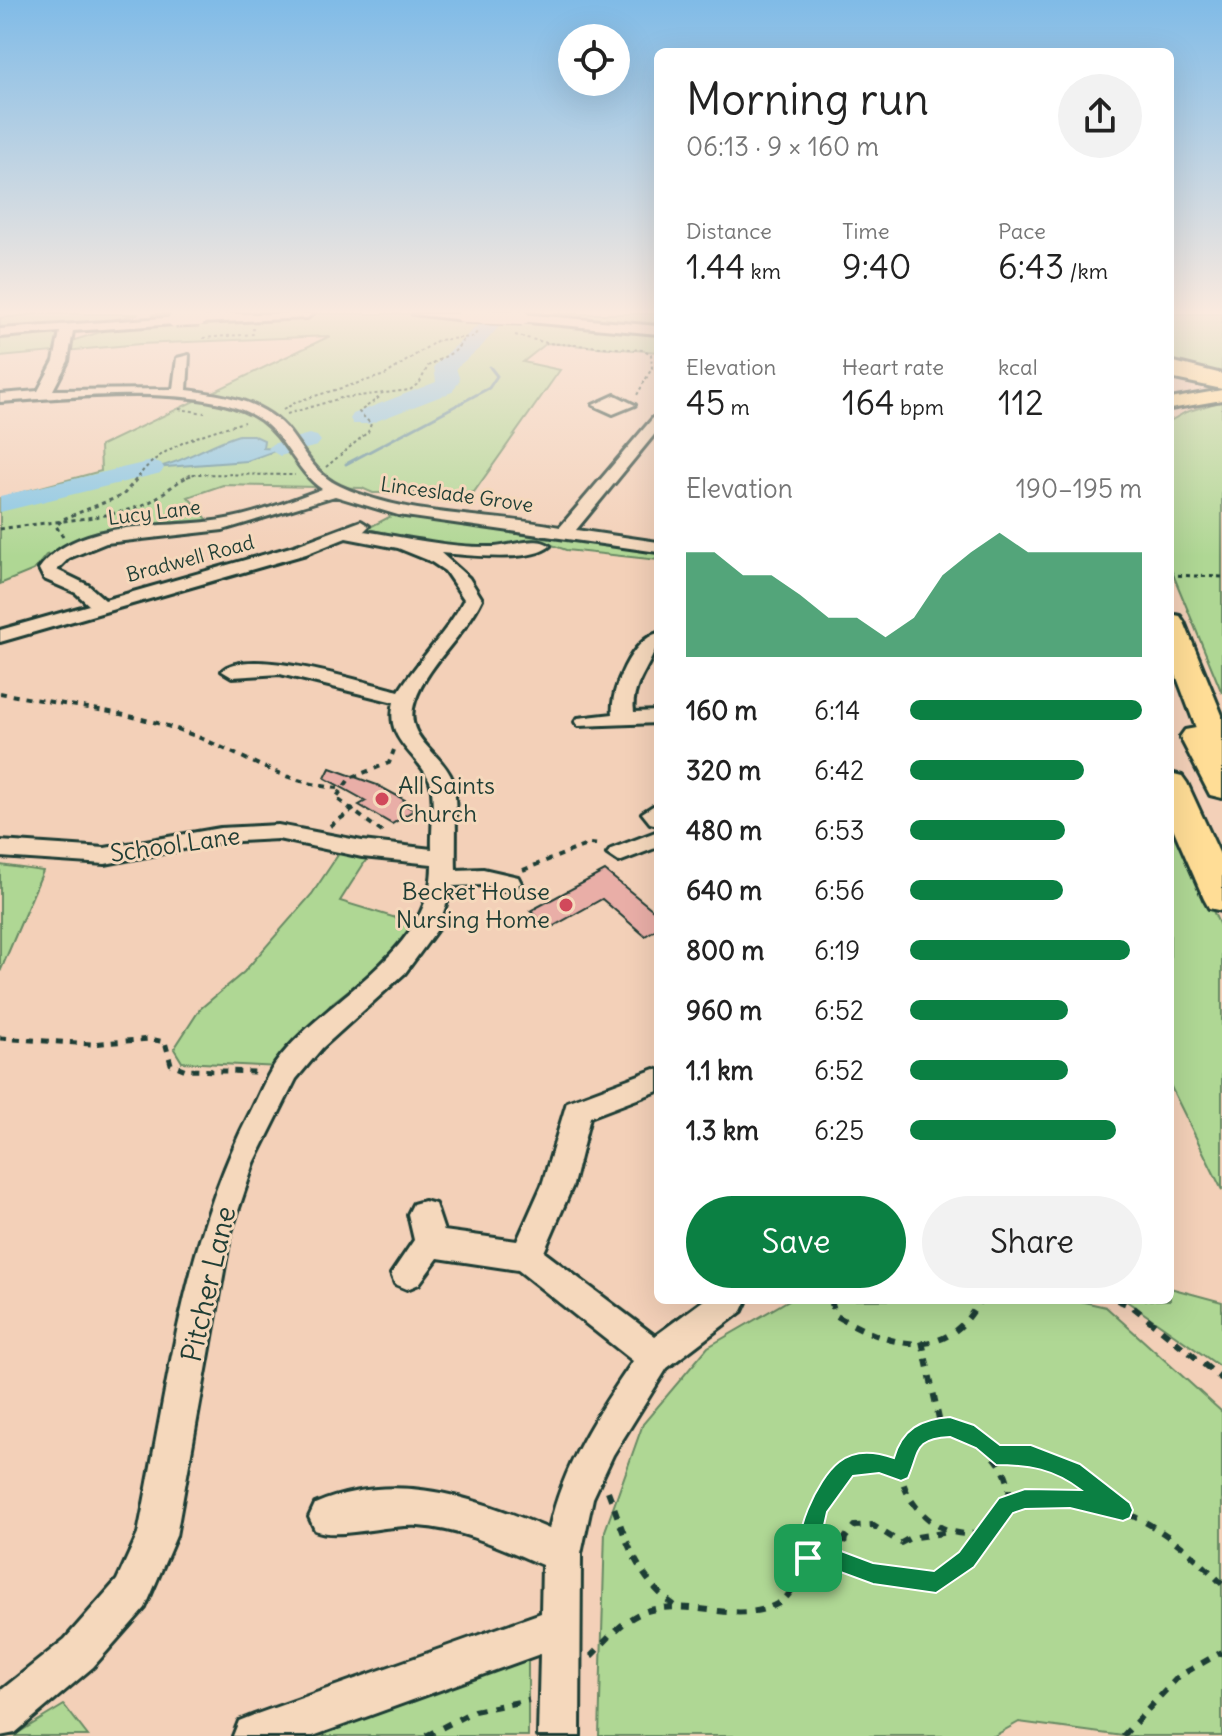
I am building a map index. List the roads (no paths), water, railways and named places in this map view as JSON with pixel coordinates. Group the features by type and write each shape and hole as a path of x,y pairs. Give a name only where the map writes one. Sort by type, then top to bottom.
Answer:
{"highway":[{"path":"1174,632 1222,755"},
{"path":"1174,694 1222,788"},
{"path":"1174,792 1222,899"}],"main road":[{"path":"1174,403 1222,395"}],"street":[{"path":"0,398 177,395"},
{"name":"Linceslade Grove","path":"179,395 208,397 270,417 286,434 313,474 335,490 386,508 654,546"},
{"path":"627,408 654,414"},
{"path":"565,532 654,426"},
{"name":"Lucy Lane","path":"100,605 82,589 50,575 48,569 57,555 73,547 120,536 214,527 251,519 335,490"},
{"name":"Bradwell Road","path":"0,636 300,550 348,533 386,508"},
{"path":"348,533 419,546 495,552 541,546"},
{"path":"419,546 464,579 473,599 469,612 428,660 405,699 402,728 442,780 444,868"},
{"path":"464,579 495,552"},
{"path":"624,719 621,702 632,667 654,643"},
{"path":"232,671 280,668 405,699"},
{"path":"585,722 654,717"},
{"name":"School Lane","path":"0,849 105,856 220,835 278,832 509,883"},
{"path":"621,853 654,840"},
{"name":"Pitcher Lane","path":"0,1718 42,1686 110,1623 147,1564 157,1536 215,1232 239,1163 285,1072 312,1041 411,950 423,931 444,868"},
{"path":"526,1257 551,1207 570,1153 566,1104 654,1080"},
{"path":"407,1274 428,1228 526,1257 655,1357"},
{"path":"559,1716 562,1554 575,1496 593,1456 655,1357 725,1304"},
{"path":"328,1517 358,1509 422,1505 457,1512 562,1554"},
{"path":"254,1736 559,1627"}],"water":[{"path":"239,435 253,435 264,440 263,448 280,449 247,461 152,468 175,462"}],"waterway":[{"path":"361,419 423,395"},
{"path":"346,464 476,395"},
{"path":"280,449 309,441"},
{"path":"0,504 152,468"}],"place":[{"name":"All Saints Church","path":"382,799"},
{"name":"Becket House Nursing Home","path":"566,905"}]}
